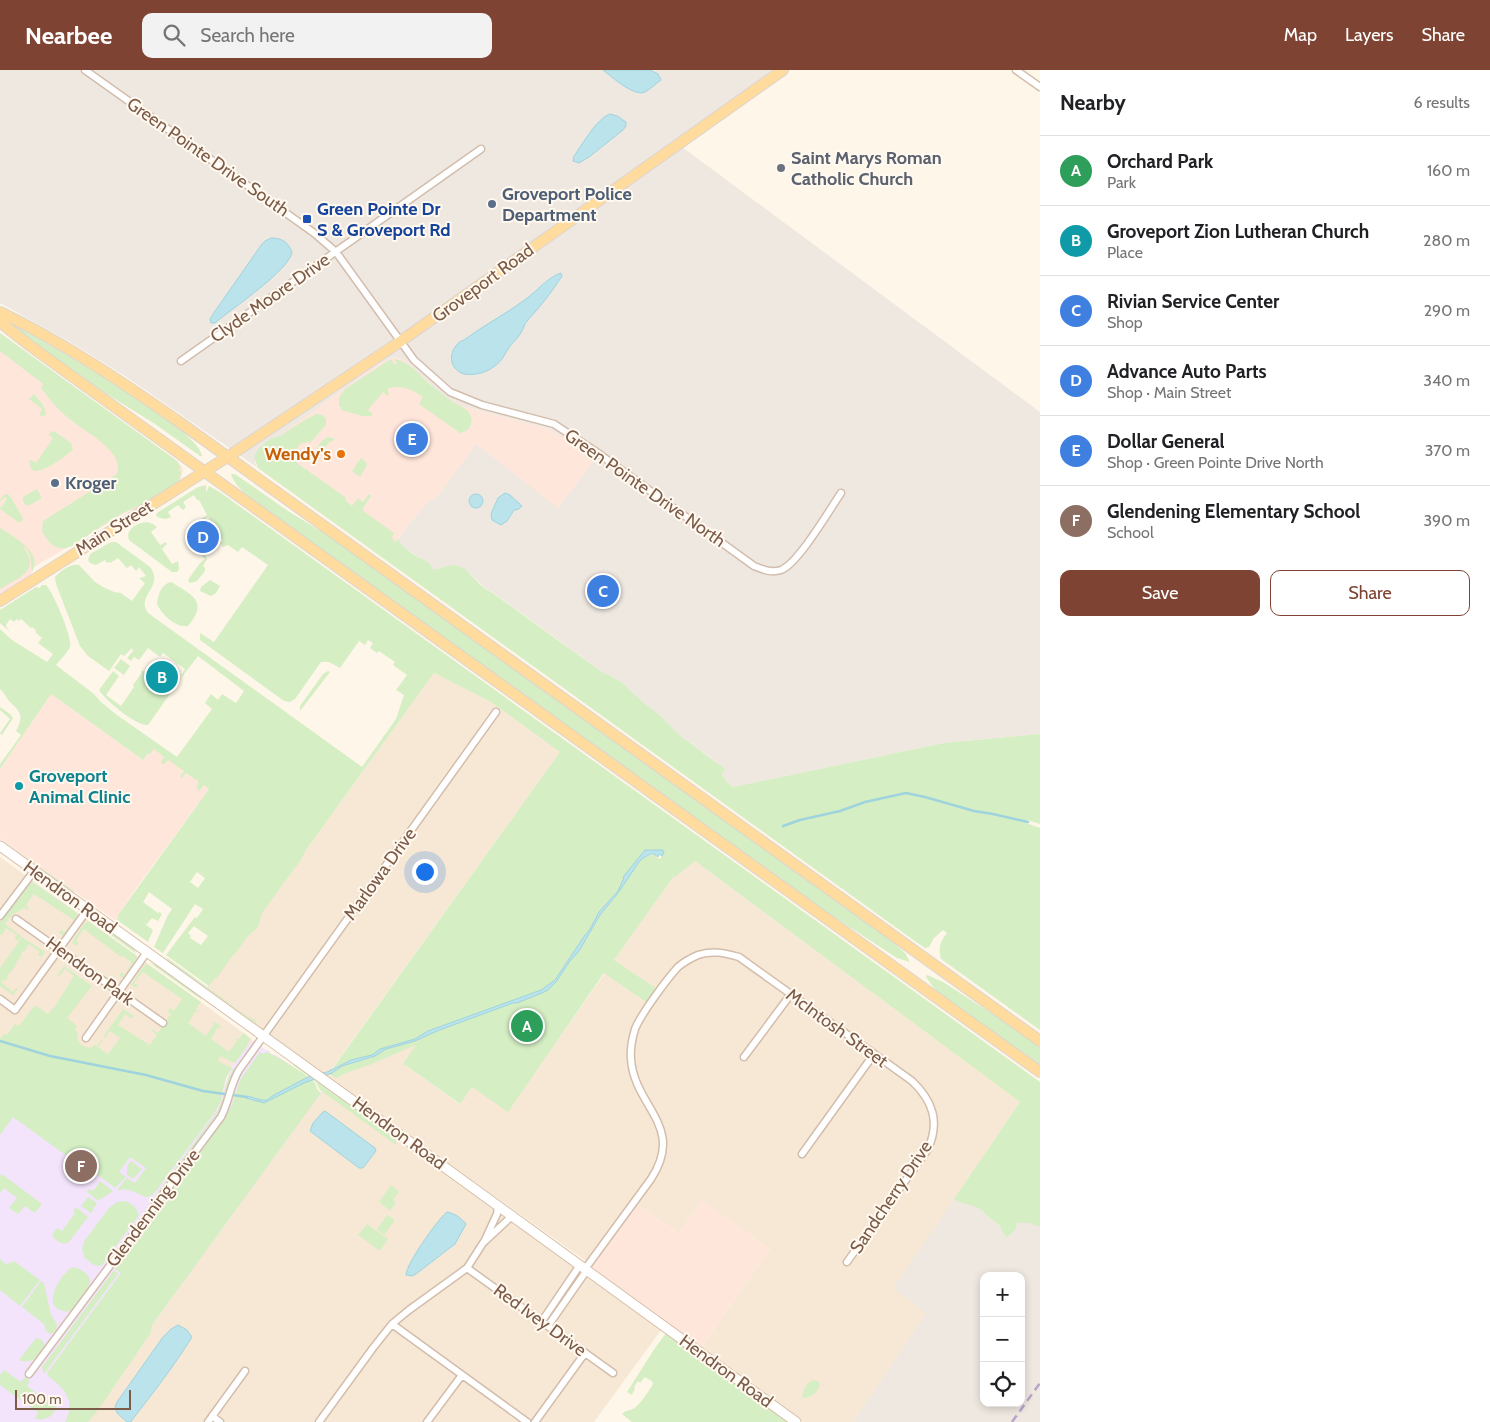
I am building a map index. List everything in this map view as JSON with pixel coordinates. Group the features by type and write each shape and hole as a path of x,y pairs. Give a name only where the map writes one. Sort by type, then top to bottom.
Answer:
{"main road":[{"name":"Groveport Road","path":"228,456 401,341 783,70"},
{"path":"0,312 36,331 121,382 228,456 1040,1040"},
{"path":"0,322 44,356 1040,1072"},
{"name":"Main Street","path":"0,601 228,456"}],"street":[{"name":"Green Pointe Drive South","path":"85,70 296,220 336,252 401,341"},
{"path":"1016,70 1040,87"},
{"name":"Clyde Moore Drive","path":"181,361 481,149"},
{"name":"Green Pointe Drive North","path":"401,341 414,360 450,392 482,405 554,424 596,451 754,566 768,572 782,570 797,557 841,493"},
{"name":"Marlowa Drive","path":"263,1036 496,712"},
{"name":"Hendron Road","path":"0,846 796,1422"},
{"path":"0,916 34,871"},
{"path":"0,999 15,1010 88,909"},
{"name":"Hendron Park","path":"16,919 163,1023"},
{"path":"86,1038 147,952"},
{"name":"McIntosh Street","path":"584,1268 654,1174 660,1163 663,1151 661,1129 638,1086 632,1067 631,1048 635,1029 640,1018 680,966 696,956 712,952 739,957 912,1081 921,1090 932,1110 934,1131"},
{"path":"744,1057 790,994"},
{"name":"Glendenning Drive","path":"29,1374 221,1117 235,1077 263,1036"},
{"path":"802,1154 874,1054"},
{"name":"Sandcherry Drive","path":"847,1262 928,1149 934,1131"},
{"path":"319,1422 392,1324 467,1268 483,1243 497,1214 498,1206"},
{"path":"483,1243 512,1216"},
{"name":"Red Ivey Drive","path":"467,1268 612,1372"},
{"path":"542,1322 584,1268"},
{"path":"548,1326 584,1268"},
{"path":"392,1324 527,1422"},
{"path":"535,1422 585,1353"},
{"path":"220,1422 210,1419 245,1371"},
{"path":"427,1422 462,1375"}],"shaded area":[{"path":"0,70 782,70 678,144 1040,412 1040,734 944,743 733,787 722,775 724,769 678,734 661,716 621,682 599,670 485,588 463,568 452,565 437,570 433,569 425,560 402,546 398,539 427,503 439,495 476,444 558,508 595,459 578,445 545,428 466,407 452,401 435,389 409,364 402,359 394,357 379,364 280,436 271,438 259,448 255,463 258,468 128,378 72,343 0,303"},
{"path":"0,333 177,461 183,469 179,484 148,503 127,512 34,567 31,575 0,595"},
{"path":"394,357 402,359 466,407 545,428 569,439 595,459 558,508 439,495 427,503 383,558 258,468 259,448 379,364"},
{"path":"434,673 491,702 560,752 331,1070 382,1053 425,1033 404,1064 459,1104 472,1087 508,1111 605,973 650,1005 659,991 614,960 674,876 695,861 1020,1102 894,1288 926,1313 853,1422 803,1422 701,1348 770,1249 702,1201 679,1233 630,1200 586,1261 327,1077 203,993"},
{"path":"51,694 143,760 154,749 164,757 161,763 168,759 184,771 180,776 181,778 186,773 200,782 196,787 204,785 209,789 137,887 116,921 0,839 0,769"},
{"path":"0,857 252,1039 235,1062 226,1078 224,1088 146,1075 0,1041"},
{"path":"0,1041 222,1094 235,1062 252,1041 268,1050 271,1054 276,1055 315,1083 317,1090 321,1093 152,1325 88,1422 0,1422"},
{"path":"328,1082 664,1326 594,1422 88,1422 152,1325"},
{"path":"1040,1172 1040,1422 853,1422 926,1313 893,1288 954,1199 982,1210 999,1225 1007,1237 1013,1233"},
{"path":"630,1200 679,1233 702,1200 770,1249 701,1348 584,1263"}],"green space":[{"path":"3,319 79,362 147,405 175,425 194,443 202,456 102,391"},
{"path":"0,333 177,461 181,468 178,470 181,470 181,472 177,482 164,494 121,514 72,546 57,548 50,543 42,531 43,521 116,475 118,467 116,458 101,442 56,407 41,388 43,384 0,351"},
{"path":"391,359 395,365 397,363 394,359 406,363 434,388 465,409 472,419 468,429 460,433 419,404 423,397 401,387 387,389 388,396 383,392 368,410 373,414 371,416 360,416 341,410 341,407 339,407 339,397 345,389"},
{"path":"34,394 43,405 46,413 44,417 39,415 42,409 29,399"},
{"path":"316,414 326,418 326,425 311,442 301,443 294,453 302,455 297,463 345,497 346,501 352,506 358,498 363,502 369,494 371,496 362,510 394,533 392,537 395,542 398,539 401,544 427,562 433,569 454,565 460,566 485,588 599,670 621,682 661,716 678,734 725,769 722,775 733,787 944,743 1040,734 1040,824 1027,820 1026,823 1040,828 1040,1030 941,959 940,945 947,933 943,930 934,938 929,947 925,948 919,944 258,468 254,456 259,448 271,438 280,436"},
{"path":"54,431 71,443 73,449 66,456 39,471 31,469 29,461 31,460 36,463 53,438 49,433"},
{"path":"329,437 335,439 332,442 330,441 323,450 325,452 318,455 316,453 319,445"},
{"path":"361,458 367,465 360,477 352,471"},
{"path":"231,474 235,474 288,511 332,538 888,938 905,953 910,962 897,958 825,911 254,500 236,484"},
{"path":"206,485 206,492 209,486 221,493 1040,1082 1040,1227 1029,1223 1017,1223 1014,1232 1007,1237 999,1225 982,1210 954,1199 1020,1102 695,861 674,876 614,960 660,991 650,1005 604,973 508,1112 472,1087 460,1104 403,1064 416,1045 336,1078 330,1074 342,1066 366,1059 386,1049 415,1041 548,990 579,951 600,915 618,893 639,862 643,858 655,854 660,859 663,854 659,850 645,850 623,877 618,891 599,912 590,929 553,983 541,991 428,1031 415,1039 380,1049 372,1055 351,1060 333,1068 560,752 491,702 434,673 262,913 258,927 247,937 209,986 166,955 203,909 195,904 163,953 154,947 172,909 149,892 143,902 162,914 158,921 152,918 146,925 153,930 148,942 117,920 118,915 209,789 204,785 199,791 196,787 199,782 186,773 181,778 180,776 184,771 168,760 162,764 161,762 164,757 154,749 143,760 51,694 0,769 0,764 21,735 16,731 21,718 17,709 0,689 0,629 12,640 47,662 53,654 38,643 42,638 35,632 36,630 21,619 19,621 17,619 14,622 10,619 6,625 10,632 0,623 0,610 36,587 39,588 41,585 46,585 62,615 70,642 69,649 56,665 94,694 117,715 177,757 212,709 205,703 211,694 218,700 222,694 236,703 244,691 198,656 182,677 185,669 163,653 160,657 148,648 139,660 134,657 131,661 127,658 133,651 132,648 124,656 121,654 109,671 88,656 80,646 55,577 66,568 79,565 95,582 114,592 121,593 132,601 145,583 140,578 146,576 139,567 136,571 131,565 127,568 118,558 110,563 107,563 105,560 96,565 88,560 90,554 111,542 116,542 150,567 154,574 153,585 145,601 148,613 362,767 396,719 404,695 396,690 407,675 393,665 395,662 379,651 377,653 370,648 373,643 368,640 365,645 359,641 340,668 329,662 321,662 295,699 290,702 284,701 200,640 200,633 214,642 268,565 242,547 238,552 228,545 223,547 220,543 223,541 208,517 199,521 207,515 194,495 183,502 186,507 183,510 178,505 168,512 171,517 164,519 156,516 157,513 198,487","holes":["197,872 205,878 198,888 190,882","194,926 208,936 201,945 190,938 191,936 188,933"]},
{"path":"37,489 42,498 30,505 26,505 23,497"},
{"path":"7,494 23,518 21,522 18,522 0,509 7,498 5,497 0,502 1,499"},
{"path":"147,522 157,527 151,532 160,545 166,542 167,544 162,549 172,564 178,561 179,569 177,572 172,572 129,540 128,536 133,527"},
{"path":"0,528 25,546 31,552 35,564 32,571 30,556 24,546 30,562 29,568 20,577 0,589"},
{"path":"204,554 207,559 203,566 205,571 197,581 190,583 188,580 205,559 202,555"},
{"path":"210,580 220,586 216,593 211,596 200,591 201,587"},
{"path":"171,582 191,595 197,605 194,617 188,626 174,623 162,612 157,604 162,587"},
{"path":"121,659 130,666 124,675 114,668"},
{"path":"142,670 172,691 148,725 136,721 121,712 99,690 113,671 119,676 106,695 121,706 134,687 133,685"},
{"path":"328,671 330,672 300,711 300,706 323,674"},
{"path":"175,673 181,678 174,689 167,684"},
{"path":"0,707 13,718 2,735 0,733 10,719 0,710"},
{"path":"3,841 74,891 73,892"},
{"path":"31,881 77,913 77,920 65,937 59,933 61,930 65,932 74,920 34,894 26,905 29,908 28,910 24,908 12,915 5,924 21,936 18,941 14,939 17,935 6,928 2,935 0,935 0,922"},
{"path":"88,921 137,956 124,979 119,975 121,972 125,975 132,963 123,956 121,957 84,929 76,940 79,943 77,946 72,942"},
{"path":"91,921 96,922 133,948 137,954"},
{"path":"22,937 45,952 41,957 38,955 40,952 29,944 25,951 23,951 8,977 5,981 1,982 13,992 16,988 18,989 13,995 0,986 0,968"},
{"path":"166,957 247,1016 257,1021 256,1023 168,961"},
{"path":"150,963 156,965 200,996 202,1000"},
{"path":"147,964 201,1002 196,1009 200,1012 196,1011 188,1023 206,1036 214,1024 212,1021 220,1025 222,1029 218,1027 211,1039 229,1052 237,1041 234,1037 238,1040 244,1033 250,1039 235,1063 220,1056 218,1061 232,1068 226,1078 220,1103 156,1191 147,1197 128,1190 117,1190 127,1178 135,1183 146,1168 130,1157 119,1172 126,1177 115,1188 74,1156 71,1159 13,1117 0,1135 0,1039 4,1034 7,1035 15,1024 19,1026 35,1005 48,1014 54,1008 74,976 65,969 60,976 58,975 64,966 92,986 67,1018 77,1026 75,1029 78,1034 77,1039 81,1045 89,1048 97,1046 102,1039 98,1047 108,1054 120,1038 110,1031 105,1038 103,1037 123,1009 134,1016 132,1019 125,1014 118,1025 150,1045 157,1035 151,1030 158,1033 171,1014 168,1012 170,1008 174,1011 182,999 143,972 134,983 138,986 136,988 131,985"},
{"path":"927,975 943,982 1040,1047 1040,1065 944,997 934,988 926,977"},
{"path":"260,1052 263,1054 267,1052 300,1071 315,1083 321,1093 152,1325 150,1334 98,1410 88,1422 65,1422 70,1408 69,1401 64,1390 47,1373 121,1273 115,1269 226,1117 240,1080"},
{"path":"294,1063 393,1134 396,1145 320,1090 316,1082 293,1065"},
{"path":"234,1068 235,1070 221,1108 159,1194 153,1199 218,1110"},
{"path":"131,1161 142,1169 133,1179 127,1175 127,1166"},
{"path":"2,1174 42,1204 35,1213 25,1206 18,1214 9,1208 17,1198 4,1188 0,1193 0,1176"},
{"path":"100,1181 113,1191 97,1200 87,1192 89,1189 93,1191"},
{"path":"391,1185 399,1192 393,1200 396,1202 390,1211 379,1202"},
{"path":"88,1197 97,1203 94,1208 89,1205 94,1209 91,1213 81,1206"},
{"path":"124,1201 133,1206 139,1215 101,1266 92,1264 84,1257 82,1248 85,1240 109,1208 117,1202"},
{"path":"76,1207 88,1217 69,1242 60,1242 52,1235 57,1228 62,1231 75,1213 73,1211"},
{"path":"387,1215 395,1220 384,1235 377,1229"},
{"path":"367,1224 388,1239 380,1251 358,1235"},
{"path":"0,1259 7,1265 9,1262 12,1263 14,1261 40,1280 20,1306 0,1290"},
{"path":"73,1267 80,1269 89,1277 90,1284 74,1308 66,1312 55,1306 53,1295 59,1281"},
{"path":"114,1270 118,1274 44,1374 42,1367"},
{"path":"41,1281 44,1283 51,1315 57,1324 56,1331 51,1334 46,1331 44,1324 22,1307"},
{"path":"667,1332 791,1422 632,1422 622,1414 638,1405 653,1382 645,1377 640,1383 638,1381 632,1395 627,1392"},
{"path":"36,1338 42,1340 45,1346 40,1353 35,1359 28,1361 19,1360"},
{"path":"4,1370 21,1382 25,1377 30,1381 27,1386 47,1401 51,1396 56,1405 53,1414 46,1418 35,1419 38,1412 0,1385 0,1375"},
{"path":"814,1380 819,1382 818,1390 811,1396 803,1398 806,1386"}],"water":[{"path":"603,70 650,70 658,74 661,80 647,91 640,93 623,86"},
{"path":"610,114 626,122 623,130 589,157 579,163 573,161 574,156 595,126"},
{"path":"271,238 284,241 289,246 292,252 289,260 259,289 215,323 211,323 210,319 213,314 262,244"},
{"path":"561,273 562,276 554,288 526,322 523,330 497,365 483,372 471,375 462,373 454,367 451,358 456,345"},
{"path":"505,493 522,506 514,510 507,521 501,525 492,520 491,514 498,498"},
{"path":"476,494 481,496 483,501 481,506 476,508 471,506 469,501 471,496"},
{"path":"645,850 663,850 664,852 662,856 659,854 658,857 651,854 639,862 618,893 600,915 579,951 548,990 415,1041 386,1049 375,1056 342,1066 332,1073 304,1083 264,1103 246,1098 248,1096 267,1100 310,1076 327,1072 351,1060 372,1055 380,1049 415,1039 428,1031 541,990 555,980 590,929 599,912 618,891 623,877"},
{"path":"325,1111 375,1148 376,1151 363,1168 359,1168 310,1131 313,1123"},
{"path":"447,1212 458,1216 466,1224 455,1244 416,1274 412,1276 406,1275 407,1269 423,1242"},
{"path":"178,1325 187,1330 192,1337 171,1369 131,1422 127,1422 117,1413 115,1407 117,1402 163,1337"}],"waterway":[{"path":"783,826 840,811 865,802 906,793 974,811 1028,822"},
{"path":"0,1041 50,1056 146,1075 203,1091 247,1097"}],"railway":[{"path":"1012,1422 1040,1383"}],"place":[{"name":"Saint Marys Roman Catholic Church","path":"781,168"},
{"name":"Groveport Police Department","path":"492,204"},
{"name":"Green Pointe Dr S & Groveport Rd","path":"307,219"},
{"name":"Dollar General","path":"412,439"},
{"name":"Wendy's","path":"341,454"},
{"name":"Kroger","path":"55,483"},
{"name":"Advance Auto Parts","path":"203,537"},
{"name":"Rivian Service Center","path":"603,591"},
{"name":"Groveport Zion Lutheran Church","path":"162,677"},
{"name":"Groveport Animal Clinic","path":"19,786"},
{"name":"Orchard Park","path":"527,1026"},
{"name":"Glendening Elementary School","path":"81,1166"}]}
